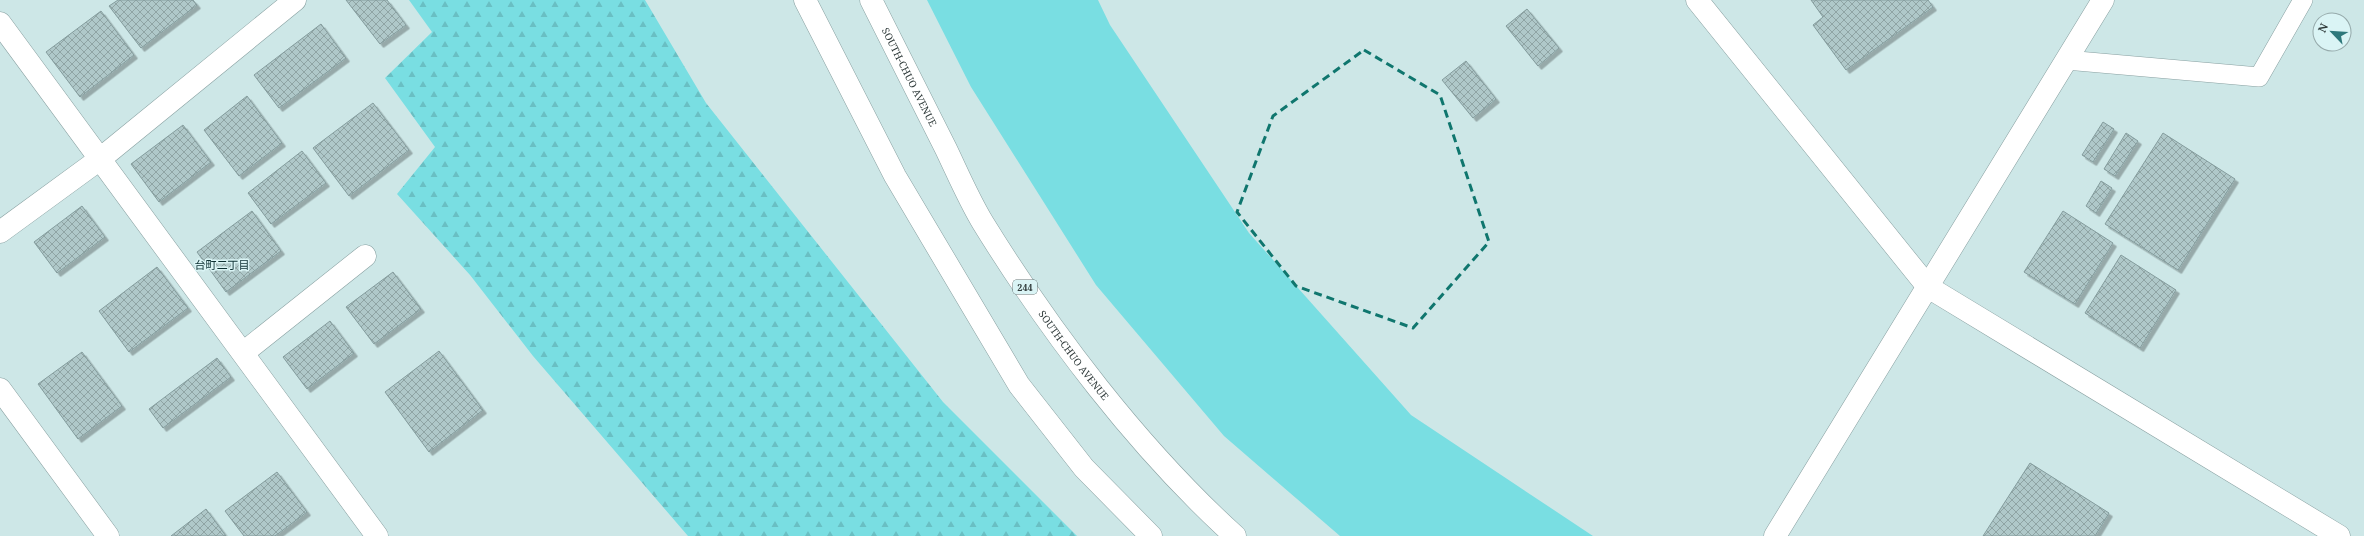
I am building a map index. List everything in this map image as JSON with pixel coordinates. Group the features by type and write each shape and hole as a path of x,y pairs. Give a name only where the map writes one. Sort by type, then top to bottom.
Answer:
{"main road":[{"path":"0,232 100,159 295,0"},
{"path":"806,0 894,176 1020,385 1084,468 1150,536"},
{"name":"SOUTH-CHUO AVENUE","path":"871,0 982,221 1040,308 1093,380 1157,456 1212,515 1235,536"},
{"path":"1697,0 1928,287 2340,536"},
{"path":"1775,536 2103,0"},
{"path":"0,23 377,536"},
{"path":"243,353 365,256"},
{"path":"0,389 108,536"}],"lane":[{"path":"2066,60 2258,77 2303,0"}],"highlighted area":[{"path":"1364,50 1440,95 1489,242 1413,328 1296,286 1237,212 1273,116"}],"green space":[{"path":"409,0 645,0 706,103 943,402 1077,536 688,536 533,356 470,275 397,194 435,147 385,78 432,32"},
{"path":"927,0 1098,0 1110,25 1249,233 1411,415 1593,536 1340,536 1224,436 1096,285 971,87"}],"building":[{"path":"118,0 193,0 197,5 141,48 109,6"},
{"path":"346,0 387,0 406,25 380,44"},
{"path":"1811,0 1928,0 1933,7 1846,70 1813,25 1823,17"},
{"path":"1527,9 1559,48 1538,66 1506,26"},
{"path":"101,11 134,55 80,97 46,52"},
{"path":"321,24 346,58 279,108 254,75"},
{"path":"1466,61 1496,99 1473,118 1442,80"},
{"path":"247,96 282,143 239,176 204,130"},
{"path":"373,103 409,150 349,196 313,148"},
{"path":"2103,122 2114,129 2093,162 2082,155"},
{"path":"183,125 211,162 159,202 131,164"},
{"path":"2126,133 2138,141 2115,176 2104,169"},
{"path":"2163,133 2235,179 2178,270 2105,224"},
{"path":"302,151 326,183 271,224 248,193"},
{"path":"2101,181 2112,188 2096,213 2086,206"},
{"path":"82,206 105,237 57,273 34,242"},
{"path":"252,211 281,251 226,292 197,252"},
{"path":"2063,211 2113,243 2075,304 2024,272"},
{"path":"2121,255 2176,290 2140,348 2085,313"},
{"path":"157,267 188,308 129,352 99,311"},
{"path":"393,272 421,309 374,344 346,307"},
{"path":"330,321 354,353 307,389 283,357"},
{"path":"439,351 483,410 429,452 385,392"},
{"path":"82,352 122,406 78,439 38,384"},
{"path":"217,358 231,377 163,428 149,409"},
{"path":"2030,463 2109,513 2095,536 1983,536"},
{"path":"277,472 307,512 275,536 244,536 225,511"},
{"path":"206,509 226,536 171,536"}],"district":[{"name":"台町二丁目","path":"222,264"}]}
